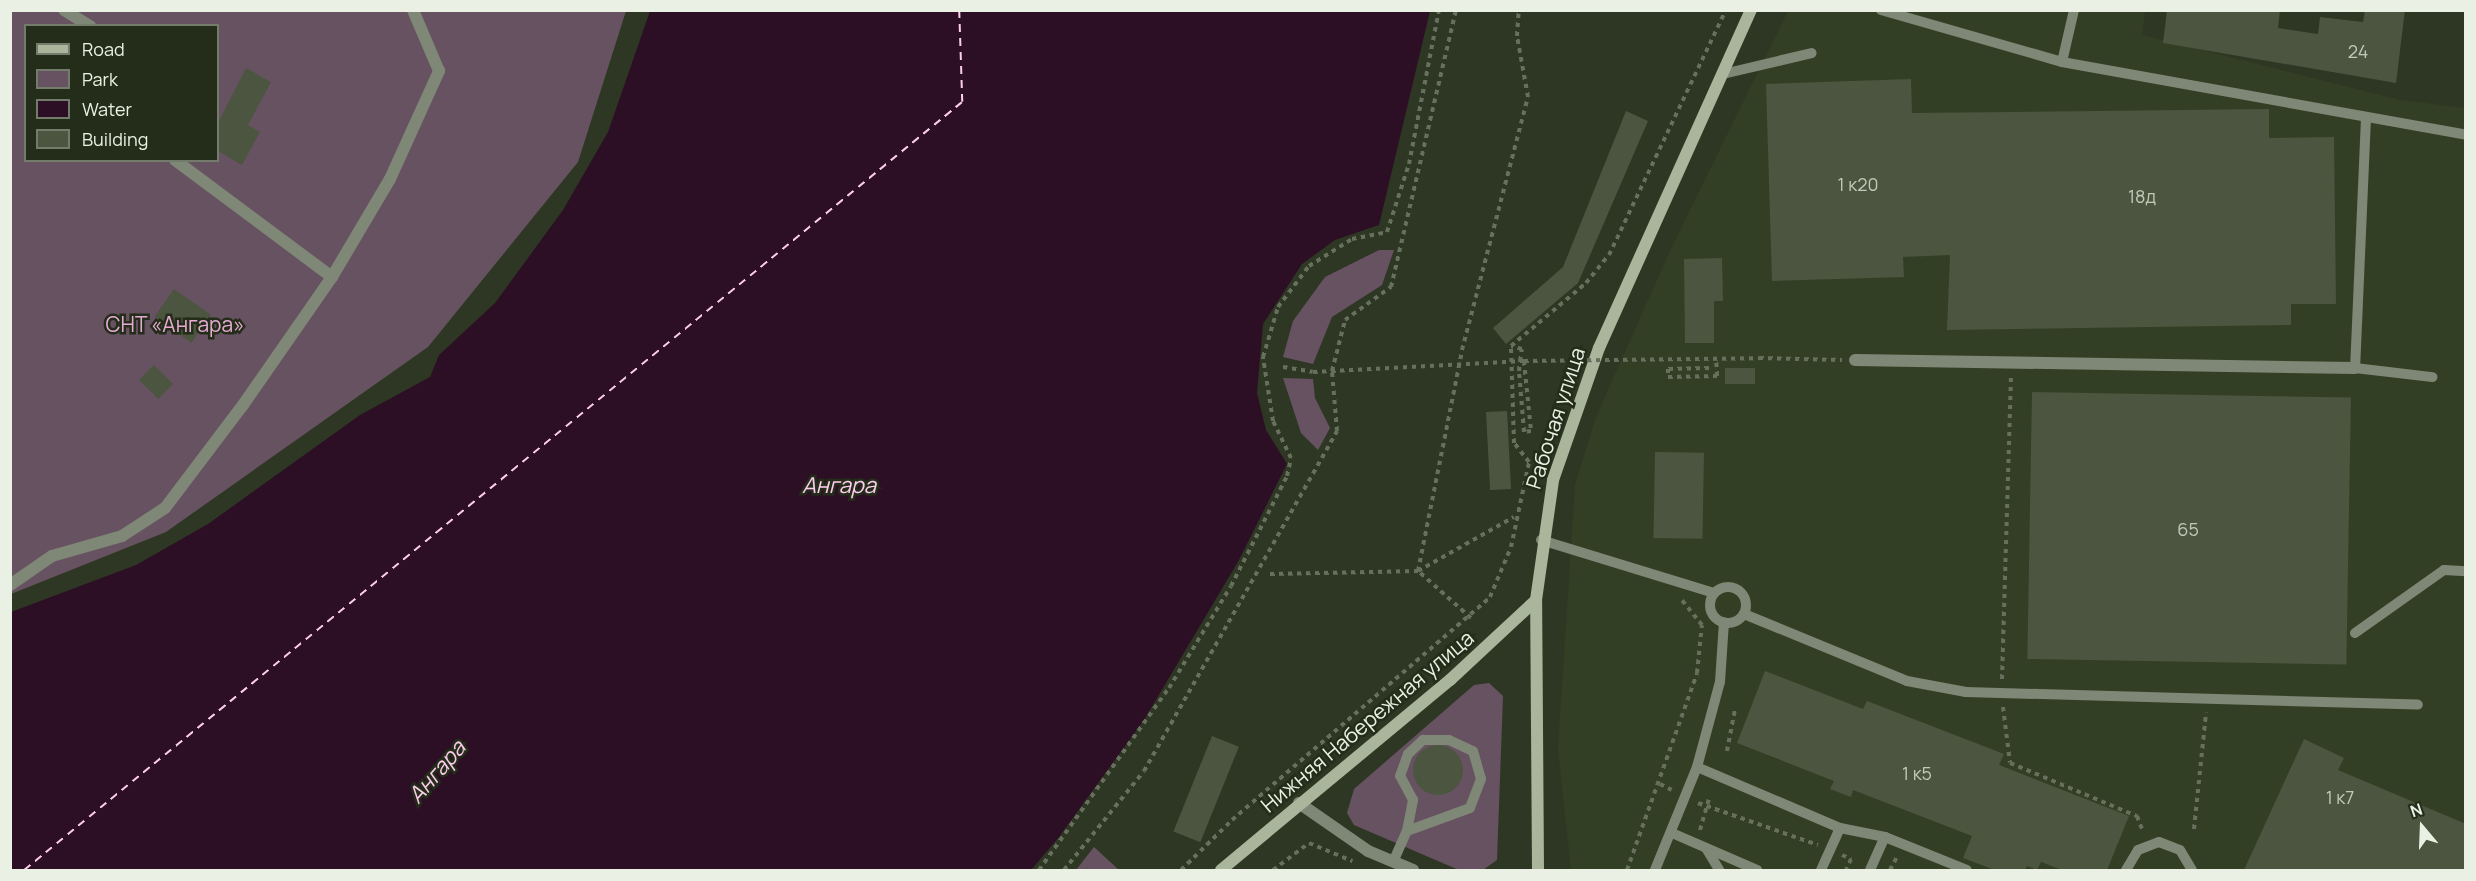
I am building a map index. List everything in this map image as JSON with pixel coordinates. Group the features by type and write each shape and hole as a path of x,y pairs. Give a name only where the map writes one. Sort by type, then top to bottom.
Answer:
{"main road":[{"name":"Рабочая улица","path":"1538,870 1536,600 1541,540 1559,456 1599,348 1751,10"},
{"name":"Нижняя Набережная улица","path":"1221,870 1450,680 1536,600"}],"street":[{"path":"64,10 87,24"},
{"path":"10,585 52,556 122,536 165,508 332,277 390,179 439,71 413,10"},
{"path":"178,162 332,277"},
{"path":"1855,360 2355,368"},
{"path":"1299,803 1350,840 1413,870"}],"lane":[{"path":"1881,10 2062,62 2466,135"},
{"path":"2062,62 2074,10"},
{"path":"1723,74 1812,53"},
{"path":"2366,118 2355,368 2433,377"},
{"path":"1541,540 1714,593 1725,587 1737,589 1745,598 1743,614"},
{"path":"2355,633 2444,570 2466,571"},
{"path":"1714,593 1711,611 1724,622"},
{"path":"1724,622 1743,614 1907,681 2001,692 2418,705"},
{"path":"1655,870 1697,767 1720,682 1724,622"},
{"path":"1393,862 1407,831 1413,800 1400,776 1408,754 1423,740 1449,740 1473,750 1481,779 1470,808 1407,831"},
{"path":"1697,767 1840,828 1885,837 1967,870"},
{"path":"1821,870 1840,828"},
{"path":"1672,833 1757,870"},
{"path":"1870,870 1885,837"},
{"path":"2126,870 2131,858 2148,844 2180,850 2192,870"},
{"path":"1706,848 1719,870"}],"path":[{"path":"1040,870 1170,688 1231,586 1287,476 1291,458 1273,421 1263,357 1278,307 1309,266 1352,239 1387,232 1409,164 1439,10"},
{"path":"1064,870 1143,771 1287,523 1336,431 1332,371 1345,320 1391,287 1456,10"},
{"path":"1418,571 1459,364 1528,97 1516,36 1519,10"},
{"path":"1511,346 1610,255 1726,10"},
{"path":"1511,346 1522,349 1531,431 1524,432 1520,371 1522,361"},
{"path":"1181,870 1232,820 1471,618 1500,580 1529,462 1514,443 1511,346"},
{"path":"1709,368 1668,369 1668,377 1717,376 1716,359"},
{"path":"1283,367 1332,371 1512,361 1855,360"},
{"path":"2012,363 2001,692 2010,763 2137,816 2148,844"},
{"path":"1270,574 1418,571 1515,516"},
{"path":"1418,571 1471,618"},
{"path":"1626,870 1697,673 1702,625 1677,593"},
{"path":"2194,829 2207,697"},
{"path":"1727,751 1735,709"},
{"path":"1706,817 1706,807 1710,796"},
{"path":"1706,807 1818,844"},
{"path":"1274,870 1310,843 1364,866"}],"shaded area":[{"path":"1788,11 2145,11 2142,35 2400,100 2465,108 2465,870 1571,870 1558,749 1575,485 1596,417 1669,253"}],"green space":[{"name":"СНТ «Ангара»","path":"11,11 626,11 578,162 428,347 166,532 11,594"},
{"path":"1379,250 1394,250 1382,285 1332,317 1313,364 1283,357 1293,321 1325,277"},
{"path":"1283,378 1313,379 1315,398 1330,428 1318,450 1301,433"},
{"path":"1489,683 1503,696 1497,860 1483,870 1459,870 1354,825 1347,813 1354,789 1474,685"},
{"path":"1094,847 1119,870 1076,870"}],"water":[{"name":"Ангара","path":"650,11 1430,11 1379,225 1335,240 1302,264 1263,324 1257,393 1266,430 1287,464 1239,560 1144,720 1059,837 1031,870 11,870 11,612 136,565 208,524 360,415 430,377 439,355 495,303 563,210 608,132"}],"building":[{"path":"2167,10 2280,10 2278,28 2318,34 2320,17 2363,22 2365,10 2405,10 2396,83 2163,43"},
{"path":"246,68 271,82 248,125 260,132 242,165 219,152 219,121"},
{"path":"1911,79 1912,113 2269,109 2269,138 2334,137 2336,304 2291,304 2291,325 1947,330 1950,255 1903,257 1904,277 1772,281 1766,84"},
{"path":"1626,111 1648,121 1578,283 1506,344 1493,328 1563,267"},
{"path":"1722,258 1723,301 1714,301 1714,343 1685,343 1684,259"},
{"path":"174,289 211,315 191,343 154,317"},
{"path":"154,365 173,384 158,399 139,380"},
{"path":"1725,368 1755,368 1755,384 1725,384"},
{"path":"2032,392 2351,398 2346,665 2027,659"},
{"path":"1507,411 1511,489 1490,490 1486,412"},
{"path":"1655,452 1704,453 1702,539 1653,538"},
{"path":"1765,671 1863,709 1867,701 2004,754 1999,765 2129,816 2107,870 2062,870 2041,862 2037,870 2027,866 2025,870 1995,870 1963,858 1972,836 1853,790 1851,797 1830,789 1834,781 1737,743"},
{"path":"1212,736 1239,747 1200,842 1173,831"},
{"path":"2304,739 2344,758 2338,770 2466,824 2466,870 2244,870"},
{"path":"1438,745 1456,752 1463,770 1456,788 1438,795 1420,788 1413,770 1420,752"}],"ferry route":[{"path":"24,870 962,102 959,10"}]}
